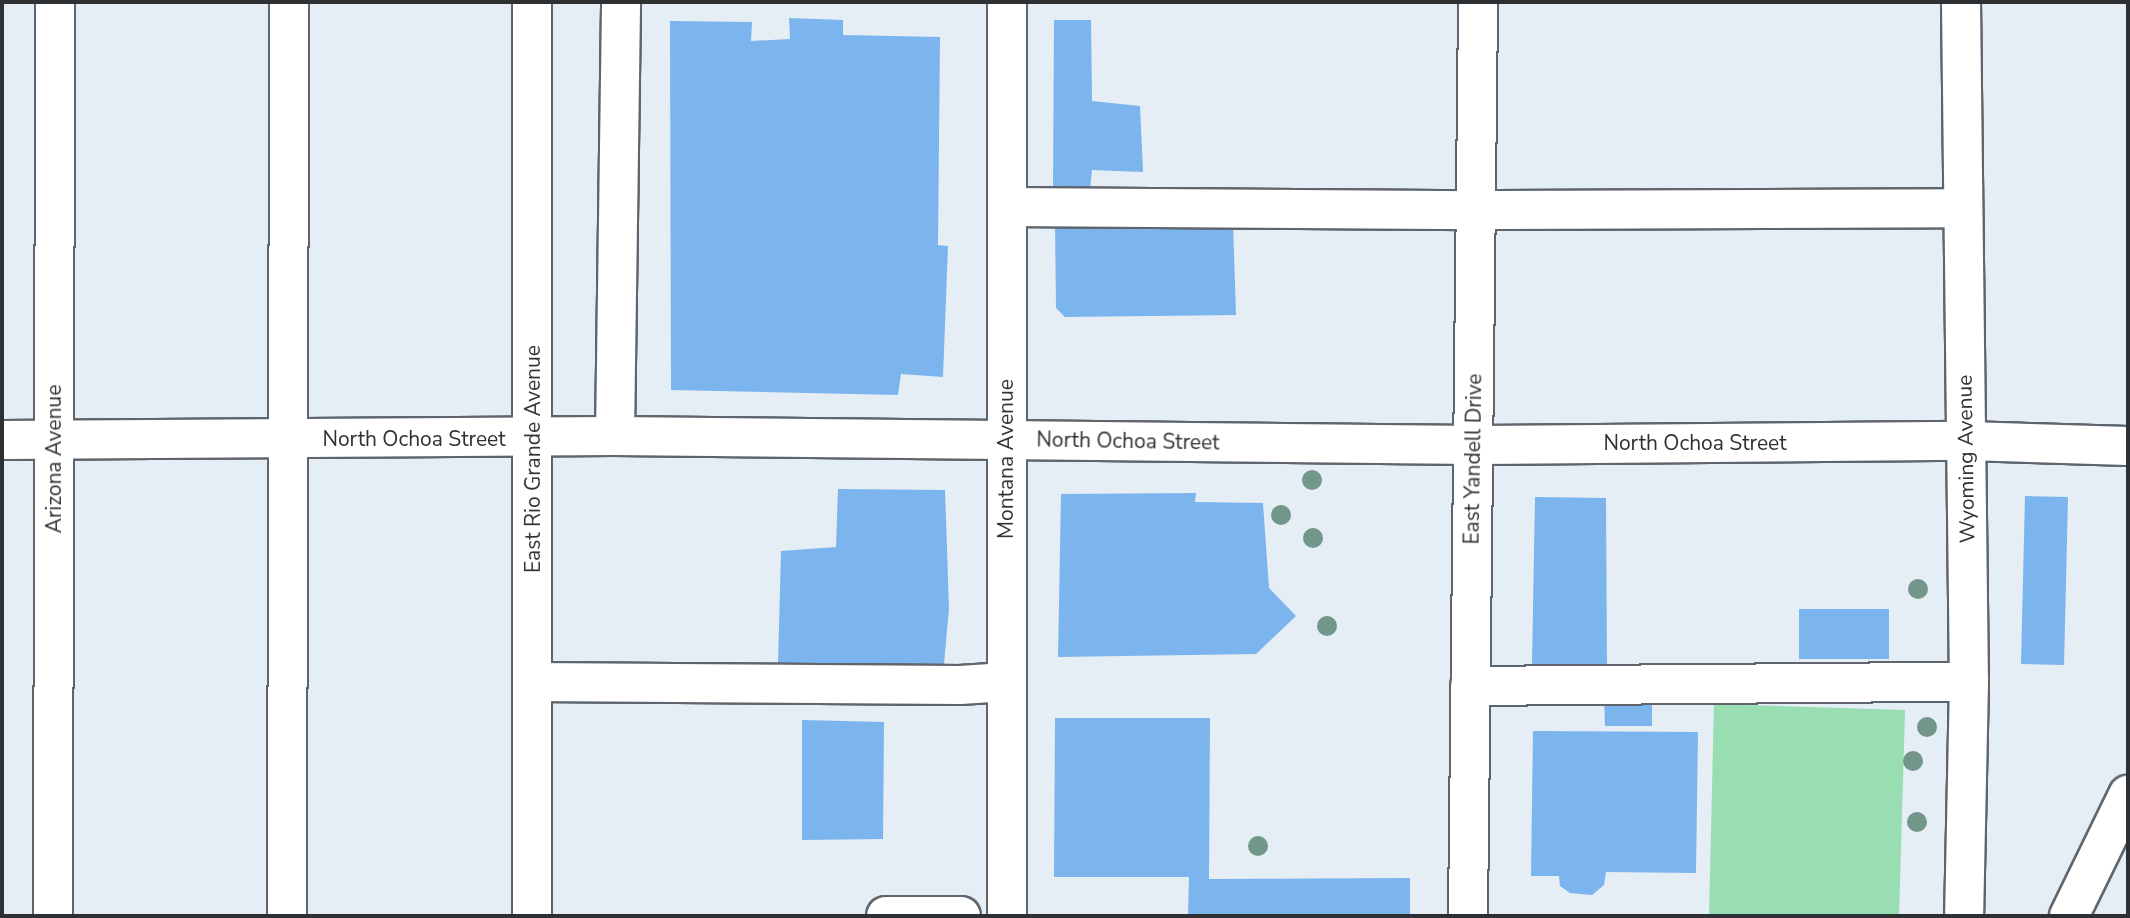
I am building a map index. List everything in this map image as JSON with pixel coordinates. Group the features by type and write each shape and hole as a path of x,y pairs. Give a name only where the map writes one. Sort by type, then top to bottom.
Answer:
{"main road":[{"name":"Arizona Avenue","path":"52,916 55,2"},
{"path":"287,916 289,2"},
{"name":"East Rio Grande Avenue","path":"532,2 532,916"},
{"path":"615,436 621,2"},
{"name":"Montana Avenue","path":"1007,2 1007,916"},
{"name":"East Yandell Drive","path":"1468,916 1478,210 1478,2"},
{"name":"Wyoming Avenue","path":"1961,2 1969,682 1965,903"},
{"path":"1007,207 1478,210 1963,208"},
{"name":"North Ochoa Street","path":"2,440 534,439 615,436 1474,445 1966,441 2128,446"},
{"path":"533,682 960,685 1006,682"},
{"path":"1470,686 1969,682"},
{"path":"2069,916 2128,795"},
{"path":"886,916 1007,916"}],"green space":[{"path":"1714,704 1905,710 1899,916 1709,916"}],"building":[{"path":"789,18 843,20 843,35 940,37 938,245 948,246 943,377 901,374 898,395 671,390 670,21 752,22 751,41 790,39"},
{"path":"1054,20 1091,20 1092,101 1140,106 1143,172 1092,170 1090,190 1053,189"},
{"path":"1055,220 1233,223 1236,315 1065,317 1056,308"},
{"path":"838,489 945,490 949,608 944,664 778,664 781,551 836,547"},
{"path":"1196,493 1195,502 1263,503 1269,588 1296,616 1256,654 1058,657 1061,494"},
{"path":"2025,496 2068,497 2064,665 2021,664"},
{"path":"1535,497 1606,498 1607,669 1572,669 1572,664 1532,664"},
{"path":"1799,609 1889,609 1889,659 1799,659"},
{"path":"1604,697 1652,697 1652,726 1605,726"},
{"path":"1055,718 1210,718 1209,879 1410,878 1410,916 1188,916 1189,877 1054,877"},
{"path":"802,720 884,722 883,839 802,840"},
{"path":"1533,731 1698,732 1696,873 1606,872 1604,885 1592,895 1570,893 1560,886 1559,876 1531,876"}]}
